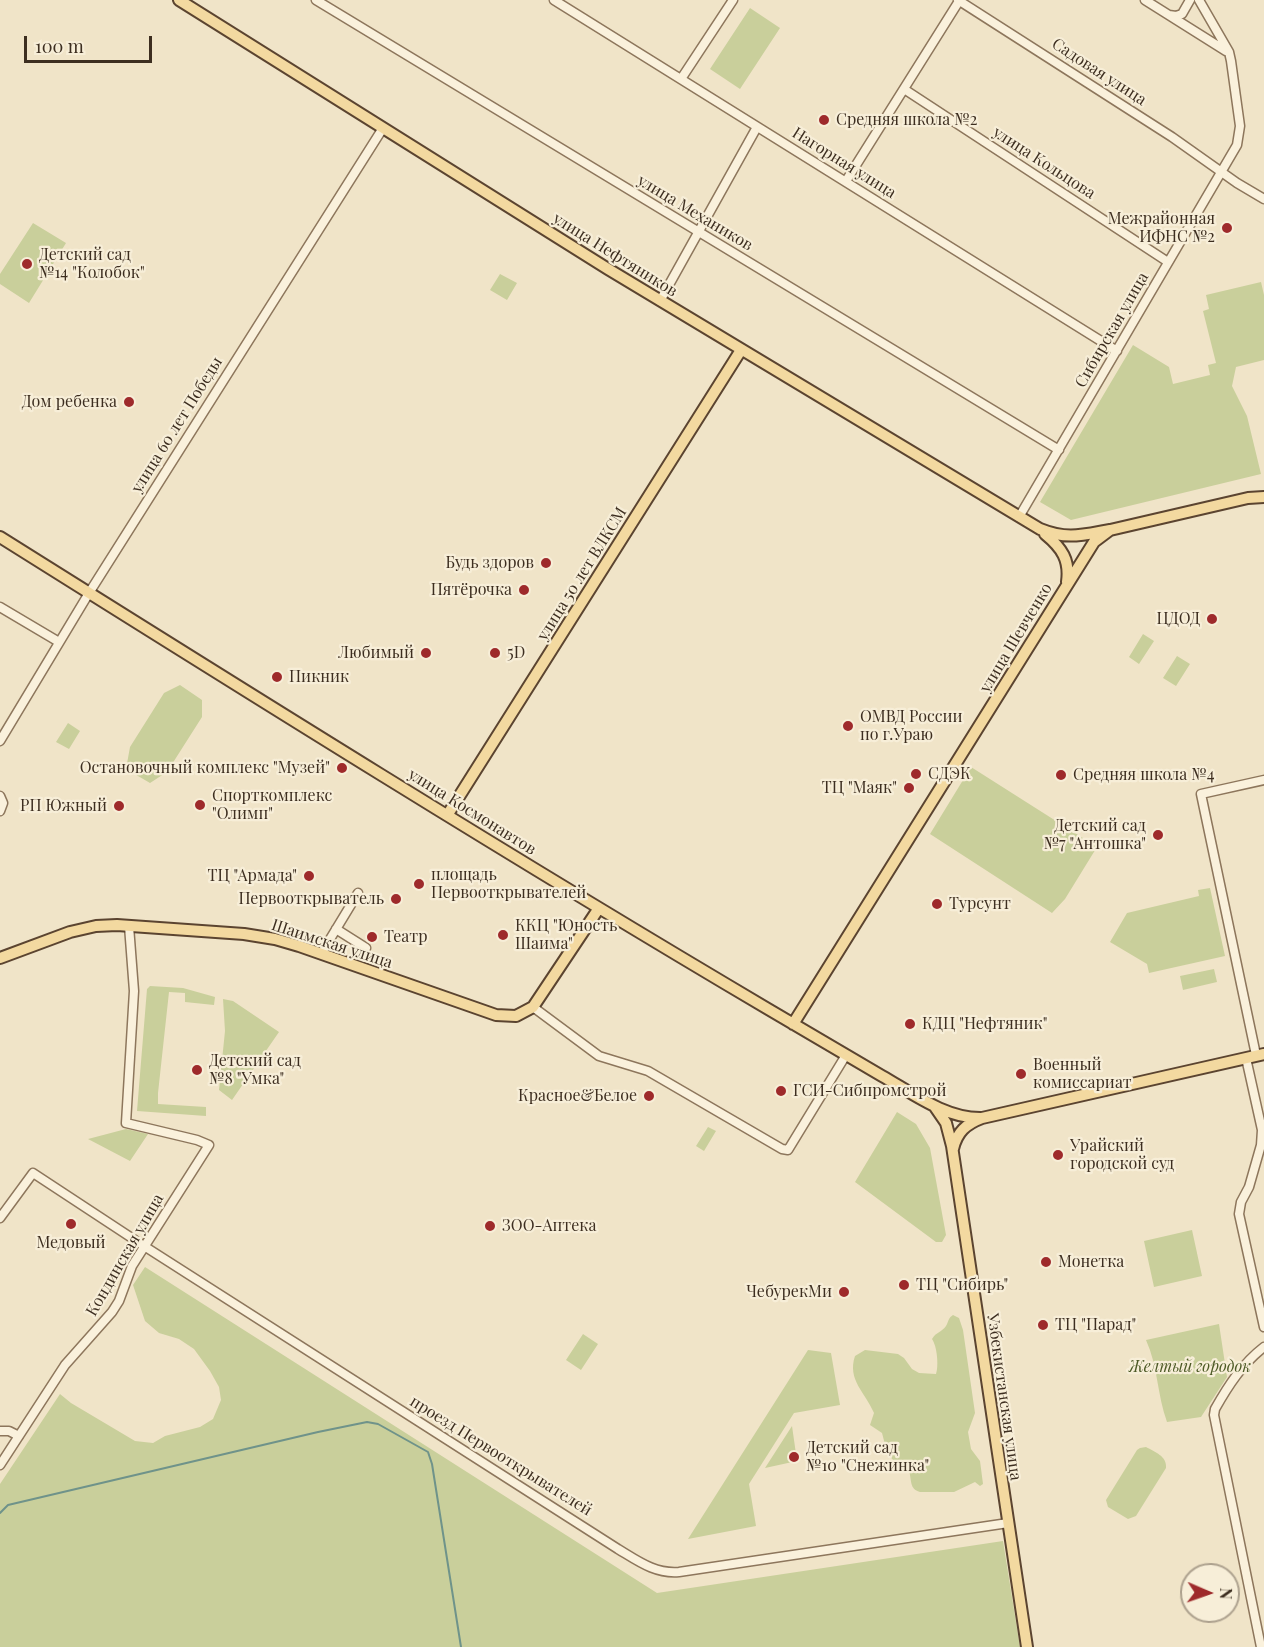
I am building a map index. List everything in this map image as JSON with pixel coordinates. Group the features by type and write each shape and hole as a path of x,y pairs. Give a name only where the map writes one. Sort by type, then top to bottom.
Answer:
{"main road":[{"name":"улица Нефтяников","path":"178,0 660,301 1040,529 1058,536 1070,537 1110,530"},
{"name":"улица 50 лет ВЛКСМ","path":"448,814 741,350"},
{"path":"1110,530 1248,498 1264,497"},
{"name":"улица Нефтяников","path":"1040,529 1058,545 1064,554 1068,568 1066,585"},
{"name":"улица Шевченко","path":"793,1024 958,763 1066,585 1094,542 1110,530"},
{"name":"улица Космонавтов","path":"0,537 599,908 793,1024 933,1104 954,1114 982,1118"},
{"path":"532,1007 599,908"},
{"name":"Шаимская улица","path":"0,958 83,928 108,925 265,937 321,954 496,1015 516,1016 532,1007"},
{"path":"953,1152 956,1138 963,1128 982,1118 1255,1056"},
{"name":"Узбекистанская улица","path":"933,1104 946,1123 953,1152 1027,1647"}],"street":[{"name":"улица Механиков","path":"316,0 1059,450"},
{"name":"Нагорная улица","path":"554,0 1117,351"},
{"path":"681,80 733,0"},
{"path":"846,181 959,0"},
{"name":"Садовая улица","path":"959,0 1264,199"},
{"path":"1145,0 1228,52"},
{"path":"1168,15 1182,14 1190,0"},
{"name":"Сибирская улица","path":"1019,517 1237,145 1240,134 1234,74 1228,52 1199,0"},
{"name":"улица Кольцова","path":"904,89 1168,262"},
{"path":"660,301 700,233 757,127"},
{"name":"улица 60 лет Победы","path":"0,741 89,592 383,128"},
{"path":"0,607 59,642"},
{"path":"1264,780 1201,794 1255,1056 1262,1130 1261,1145 1239,1214 1264,1327"},
{"path":"0,796 3,803 0,811"},
{"path":"321,954 358,893"},
{"name":"Кондинская улица","path":"0,1465 65,1365 112,1312 119,1301 132,1266 209,1145 197,1140 126,1124 134,991 129,926"},
{"path":"336,929 366,948"},
{"path":"532,1007 599,1056 648,1071 782,1149 788,1150 846,1055"},
{"name":"проезд Первооткрывателей","path":"0,1218 33,1173 618,1549 660,1571 679,1572 1008,1523"},
{"path":"1262,1647 1214,1415 1215,1409 1233,1379 1264,1347"},
{"path":"0,1431 9,1431 19,1436"}],"green space":[{"path":"750,8 780,28 740,89 710,69"},
{"path":"33,223 66,243 29,303 0,284 0,274"},
{"path":"500,274 517,283 507,300 490,290"},
{"path":"1261,282 1264,295 1264,360 1236,367 1232,386 1247,416 1261,474 1071,520 1040,502 1133,345 1169,367 1173,384 1210,375 1208,365 1216,363 1203,311 1209,309 1206,295"},
{"path":"1143,634 1154,641 1139,664 1129,657"},
{"path":"1177,656 1190,664 1176,686 1163,678"},
{"path":"180,685 202,700 202,717 167,772 150,783 126,769 130,747 164,693"},
{"path":"68,723 80,731 69,749 56,742"},
{"path":"971,767 1097,847 1065,899 1052,913 930,834"},
{"path":"1210,888 1225,956 1149,973 1147,964 1110,942 1127,913 1199,896 1198,890"},
{"path":"1214,969 1217,982 1183,990 1180,976"},
{"path":"150,986 183,988 215,997 214,1005 185,1002 185,993 169,992 158,1093 158,1104 206,1107 206,1116 137,1111 147,989"},
{"path":"223,999 233,1001 279,1032 232,1100 219,1090 225,1031"},
{"path":"897,1112 916,1124 930,1148 946,1235 942,1242 936,1242 855,1182"},
{"path":"708,1127 716,1131 704,1151 696,1146"},
{"path":"126,1129 148,1134 130,1161 88,1139"},
{"path":"1192,1230 1202,1276 1154,1287 1144,1241"},
{"path":"145,1267 657,1593 1003,1541 1020,1647 0,1647 0,1484 60,1394 135,1441 153,1443 165,1436 200,1427 213,1419 221,1400 219,1387 194,1349 179,1339 159,1333 145,1321 133,1285"},
{"path":"953,1315 959,1318 963,1330 975,1413 968,1432 971,1449 980,1461 983,1484 980,1486 975,1482 954,1492 920,1492 912,1486 909,1471 893,1460 887,1452 882,1433 870,1425 874,1413 855,1379 853,1364 855,1356 865,1350 898,1354 919,1373 936,1374 937,1356 932,1339"},
{"name":"Желтый городок","path":"1219,1324 1227,1377 1201,1417 1167,1422 1153,1360 1146,1340"},
{"path":"583,1334 598,1344 581,1370 566,1360"},
{"path":"808,1350 831,1353 840,1405 794,1413 749,1484 756,1526 688,1539"},
{"path":"792,1426 797,1461 765,1468"},
{"path":"1146,1447 1165,1460 1166,1468 1136,1516 1128,1519 1108,1507 1106,1500 1137,1450"}],"waterway":[{"path":"0,1513 8,1505 318,1432 367,1422 378,1424 428,1452 432,1464 461,1647"}],"place":[{"name":"Средняя школа №2","path":"824,120"},
{"name":"Межрайонная ИФНС №2","path":"1227,228"},
{"name":"Детский сад №14 \"Колобок\"","path":"27,264"},
{"name":"Дом ребенка","path":"129,402"},
{"name":"Будь здоров","path":"546,563"},
{"name":"Пятёрочка","path":"524,590"},
{"name":"ЦДОД","path":"1212,619"},
{"name":"Любимый","path":"426,653"},
{"name":"5D","path":"495,653"},
{"name":"Пикник","path":"277,677"},
{"name":"ОМВД России по г.Ураю","path":"848,726"},
{"name":"Остановочный комплекс \"Музей\"","path":"342,768"},
{"name":"СДЭК","path":"916,774"},
{"name":"Средняя школа №4","path":"1061,775"},
{"name":"ТЦ \"Маяк\"","path":"909,788"},
{"name":"Спорткомплекс \"Олимп\"","path":"200,805"},
{"name":"РП Южный","path":"119,806"},
{"name":"Детский сад №7 \"Антошка\"","path":"1158,835"},
{"name":"ТЦ \"Армада\"","path":"309,876"},
{"name":"площадь Первооткрывателей","path":"419,884"},
{"name":"Первооткрыватель","path":"396,899"},
{"name":"Турсунт","path":"937,904"},
{"name":"ККЦ \"Юность Шаима\"","path":"503,935"},
{"name":"Театр","path":"372,937"},
{"name":"КДЦ \"Нефтяник\"","path":"910,1024"},
{"name":"Детский сад №8 \"Умка\"","path":"197,1070"},
{"name":"Военный комиссариат","path":"1021,1074"},
{"name":"ГСИ-Сибпромстрой","path":"781,1091"},
{"name":"Красное&Белое","path":"649,1096"},
{"name":"Урайский городской суд","path":"1058,1155"},
{"name":"Медовый","path":"71,1224"},
{"name":"ЗОО-Аптека","path":"490,1226"},
{"name":"Монетка","path":"1046,1262"},
{"name":"ТЦ \"Сибирь\"","path":"904,1285"},
{"name":"ЧебурекМи","path":"844,1292"},
{"name":"ТЦ \"Парад\"","path":"1043,1325"},
{"name":"Детский сад №10 \"Снежинка\"","path":"794,1457"}]}
